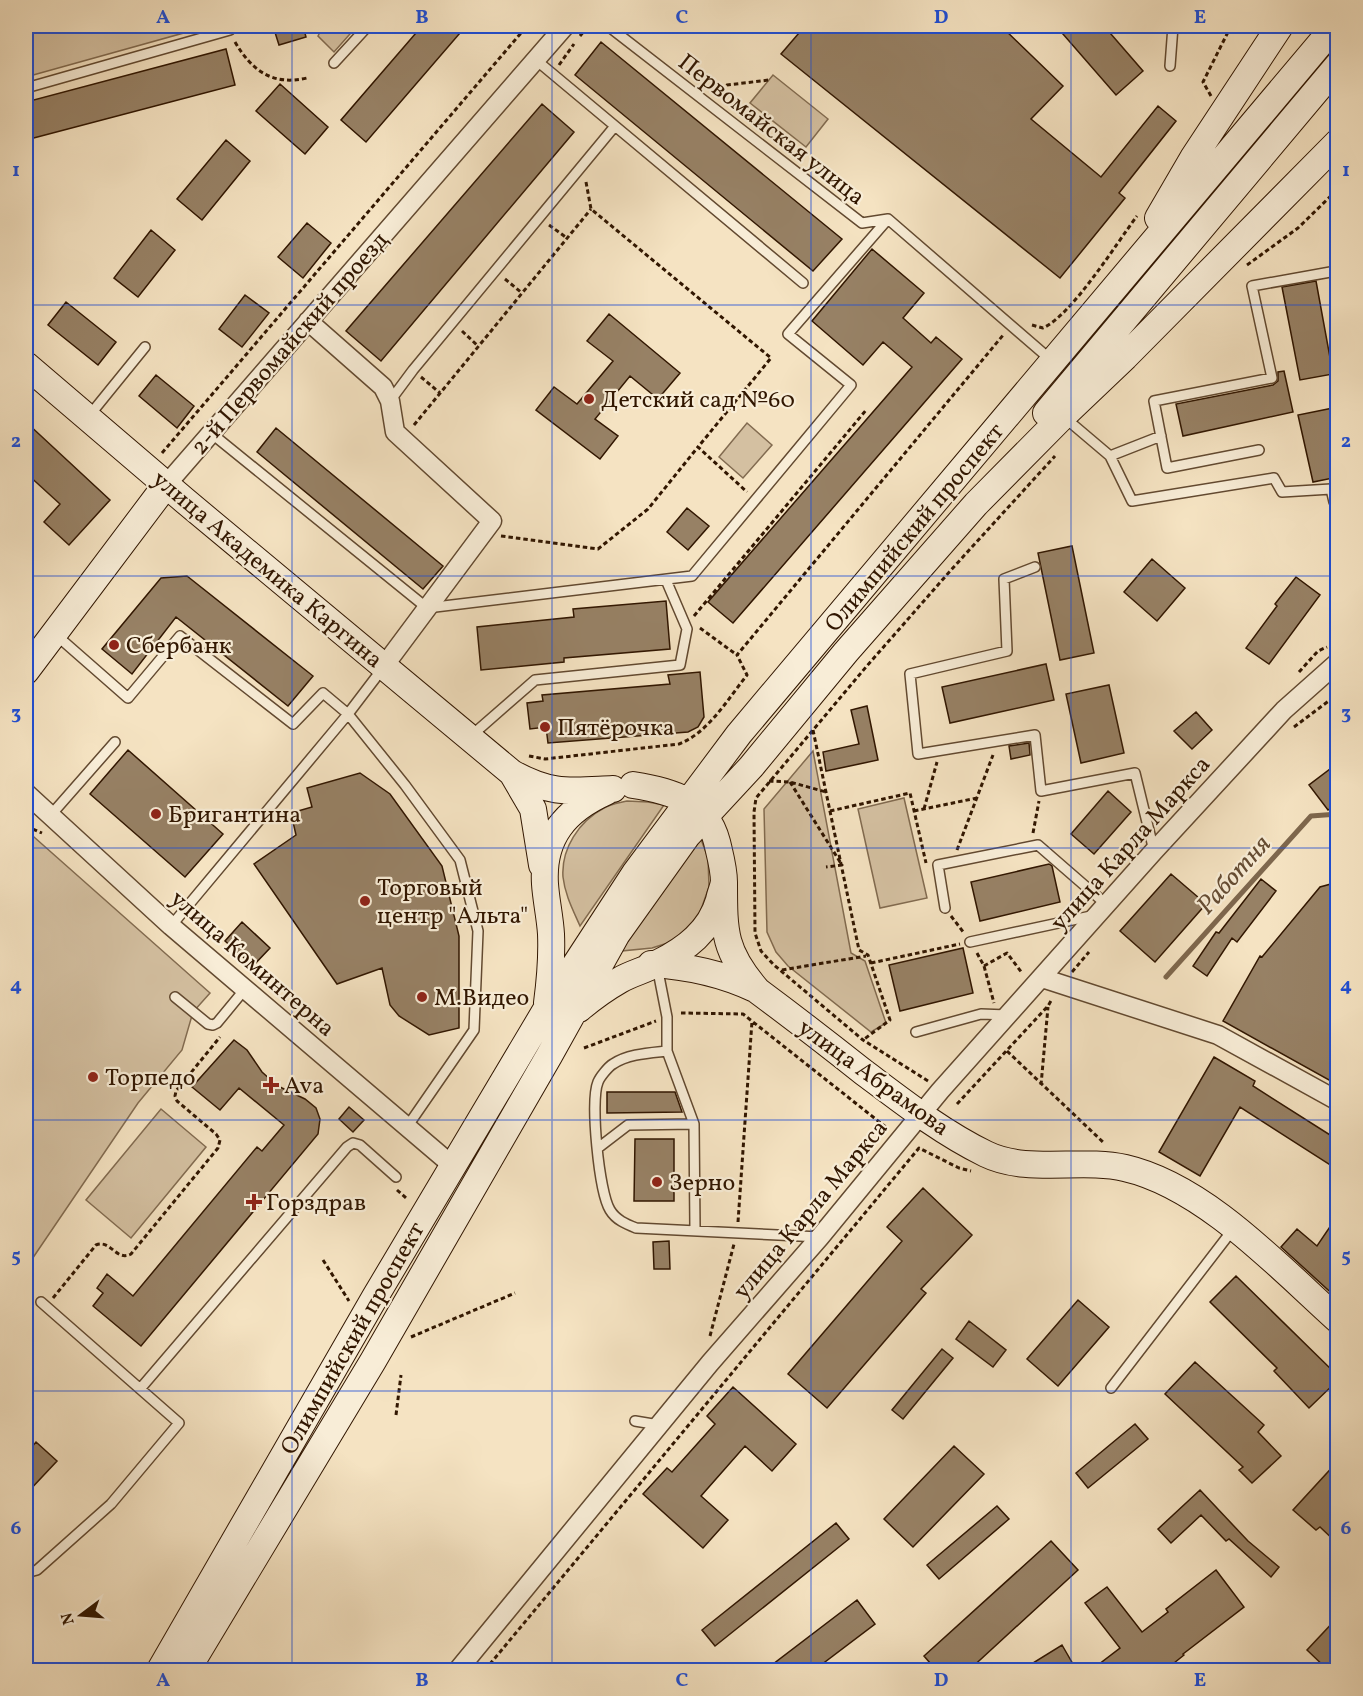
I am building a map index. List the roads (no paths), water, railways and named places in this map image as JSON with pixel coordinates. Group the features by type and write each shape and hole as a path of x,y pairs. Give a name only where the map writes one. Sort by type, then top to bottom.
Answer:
{"main road":[{"path":"1119,283 1193,159 1280,26"},
{"path":"1119,283 1335,26"},
{"path":"976,504 1039,421 1338,65"},
{"path":"976,504 1338,142"},
{"name":"Олимпийский проспект","path":"160,1671 364,1315 547,1008 595,953 617,934 687,836 709,772 790,672 1119,283"},
{"name":"улица Академика Каргина","path":"26,364 166,485 469,737 519,764"},
{"name":"2-й Первомайский проезд","path":"26,671 166,485"},
{"name":"Олимпийский проспект","path":"697,808 729,791 846,652 976,504"},
{"path":"519,764 546,788 565,791 623,787 662,790 697,808 714,831 722,871 724,928 730,951 741,971 758,991"},
{"path":"519,764 533,809 547,893 567,932 595,953 617,962 657,964 709,973 737,981 758,991"},
{"name":"Олимпийский проспект","path":"547,1008 551,967 547,857 553,835 568,814 590,799 623,787 709,772"},
{"name":"Олимпийский проспект","path":"572,1015 621,979 683,950 699,937 715,914 722,871 723,823 729,791"},
{"name":"Олимпийский проспект","path":"187,1671 378,1352 572,1015 595,953"},
{"name":"улица Абрамова","path":"758,991 920,1116 987,1155 1010,1163 1100,1165 1124,1168 1147,1175 1177,1190 1213,1211 1338,1320"}],"street":[{"name":"2-й Первомайский проезд","path":"166,485 565,26"},
{"path":"308,321 383,387 390,401 395,432 492,521 384,666"},
{"name":"улица Карла Маркса","path":"458,1671 659,1425 670,1406 705,1359 820,1237 1002,1012 1033,977 1102,910 1284,710 1338,662"},
{"name":"улица Коминтерна","path":"26,793 171,926 453,1166"},
{"path":"26,812 48,814"},
{"path":"1033,977 1218,1035 1338,1101"}],"lane":[{"path":"334,63 368,26"},
{"name":"Первомайская улица","path":"608,26 862,223 888,219 1053,361"},
{"path":"1170,66 1173,26"},
{"path":"26,87 229,28"},
{"path":"536,60 803,283"},
{"path":"390,401 413,370 615,126"},
{"path":"211,433 427,608 692,576 851,385 788,334 888,219"},
{"path":"1258,450 1167,468 1154,401 1272,378 1252,286 1336,270 1338,277"},
{"path":"87,417 145,347"},
{"path":"1064,416 1110,456 1132,501 1274,478 1282,492 1331,489 1332,502"},
{"path":"1110,456 1161,436"},
{"path":"1035,567 1004,579 1007,651 910,674 918,754 1035,735 1041,791 1135,773 1154,851"},
{"path":"469,737 535,680 680,666 687,629 666,580"},
{"path":"53,633 128,698 180,636 293,724 323,693 348,714 405,785 460,860 478,931 474,1030 407,1127"},
{"path":"171,926 348,714 384,666"},
{"path":"48,814 115,742"},
{"path":"945,908 938,866 1038,844 1102,910"},
{"path":"970,942 1102,910"},
{"path":"657,964 667,1017 667,1051 694,1124 695,1229"},
{"path":"175,997 208,1024 213,1025 245,989"},
{"path":"916,1032 981,1014 1002,1012"},
{"path":"667,1051 638,1054 612,1064 598,1082 595,1119 597,1156 603,1190 610,1210 621,1222 636,1228 695,1229 820,1237"},
{"path":"598,1148 628,1125 694,1124"},
{"path":"140,1389 346,1147 353,1143 360,1145 396,1177"},
{"path":"1111,1388 1234,1228"},
{"path":"26,1573 37,1570 111,1504 179,1424 43,1305"},
{"path":"635,1421 659,1425"}],"waterway":[{"name":"Работня","path":"1166,977 1311,816 1338,814"}],"place":[{"name":"Детский сад №60","path":"589,399"},
{"name":"Сбербанк","path":"114,645"},
{"name":"Пятёрочка","path":"545,727"},
{"name":"Бригантина","path":"156,814"},
{"name":"Торговый центр \"Альта\"","path":"365,901"},
{"name":"М.Видео","path":"422,997"},
{"name":"Торпедо","path":"93,1077"},
{"name":"Ava","path":"271,1085"},
{"name":"Зерно","path":"657,1182"},
{"name":"Горздрав","path":"254,1202"}]}
